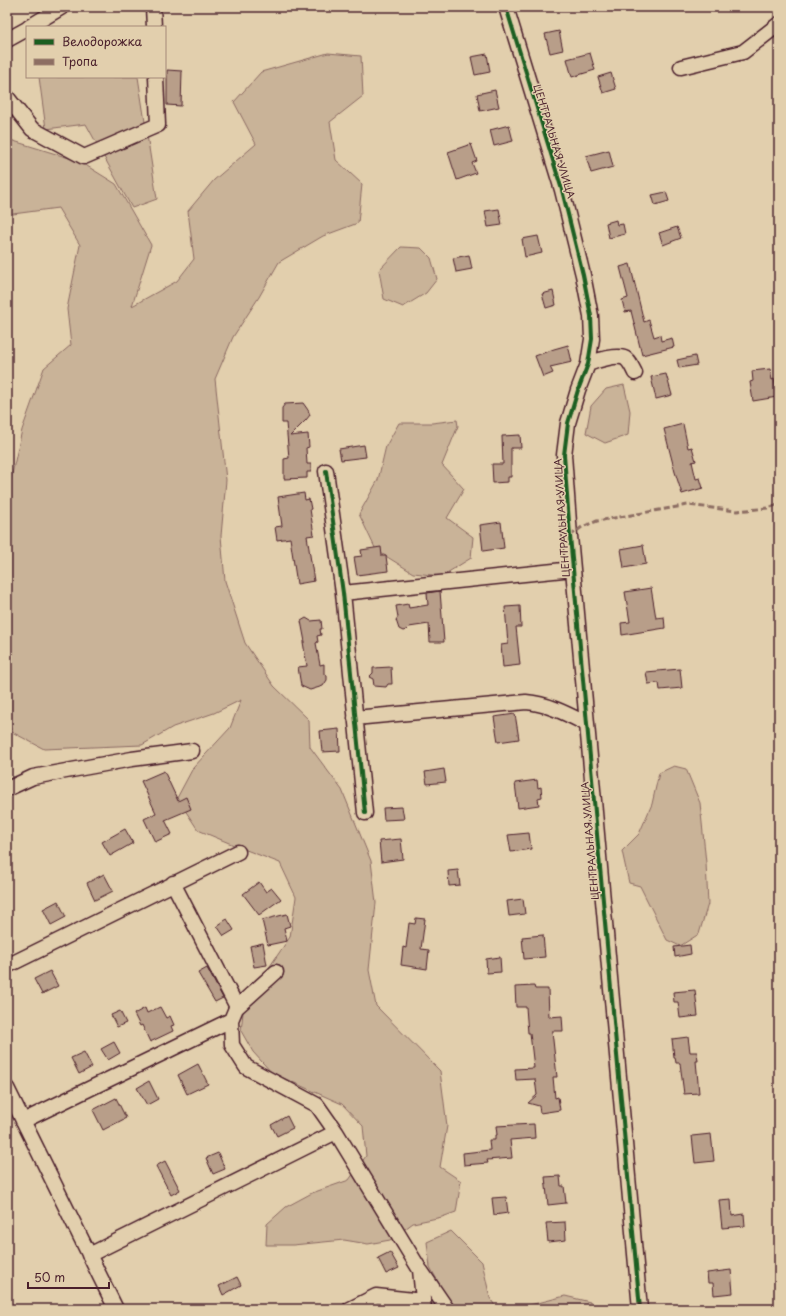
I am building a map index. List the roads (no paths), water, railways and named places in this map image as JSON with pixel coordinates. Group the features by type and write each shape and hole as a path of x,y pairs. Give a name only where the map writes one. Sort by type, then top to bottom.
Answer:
{"street":[{"path":"31,26 62,7"},
{"path":"153,7 154,26"},
{"name":"ЦЕНТРАЛЬНАЯ УЛИЦА","path":"506,7 562,190 583,275 591,316 592,339 588,364 568,422 564,455 640,1309"},
{"path":"681,67 743,52 779,24"},
{"path":"7,40 26,29"},
{"path":"7,97 32,129 84,157 158,125 156,78"},
{"path":"588,364 601,359 622,357 626,358 635,373"},
{"path":"326,471 343,593 364,813"},
{"path":"343,593 573,569"},
{"path":"355,718 526,702 540,703 587,724"},
{"path":"7,789 33,777 132,759 192,751"},
{"path":"7,966 238,852"},
{"path":"173,884 237,1007"},
{"path":"276,972 237,1007 230,1020 232,1045 246,1067 317,1106 336,1132 420,1270 447,1309"},
{"path":"23,1121 230,1020"},
{"path":"7,1088 116,1309"},
{"path":"89,1256 336,1132"},
{"path":"350,1309 376,1296 424,1305 420,1270"}]}
